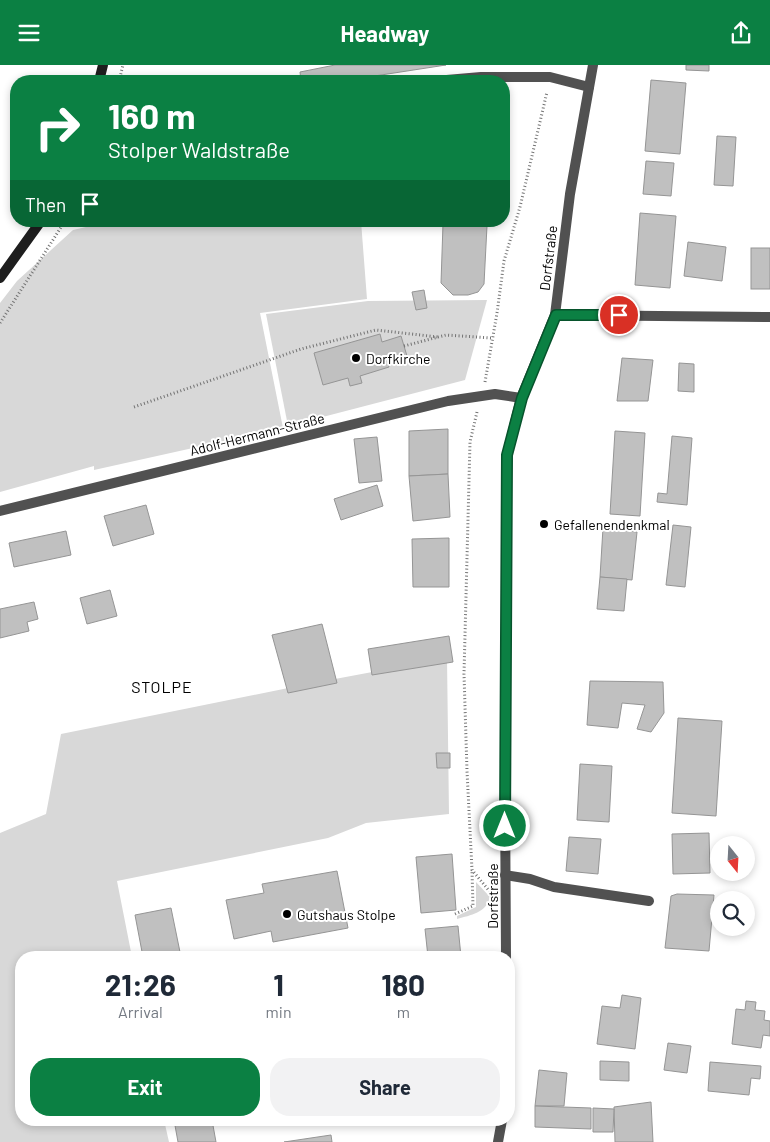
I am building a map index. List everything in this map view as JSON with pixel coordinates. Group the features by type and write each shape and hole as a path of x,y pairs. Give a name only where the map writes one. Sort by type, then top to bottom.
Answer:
{"main road":[{"path":"0,278 37,227"}],"street":[{"name":"Dorfstraße","path":"506,951 507,455 522,398 556,315 570,194 593,65"},
{"path":"510,77 550,77 589,87"},
{"path":"556,315 770,317"},
{"name":"Adolf-Hermann-Straße","path":"0,511 448,401 495,393 522,398"},
{"path":"506,875 530,879 554,887 649,901"},
{"path":"498,1142 501,1126"}],"path":[{"path":"455,914 473,907 464,674 470,442 486,379 504,261 520,207 550,77"},
{"path":"0,323 61,227"},
{"path":"134,407 300,349 376,330 438,337"},
{"path":"404,346 446,335 492,338"},
{"path":"472,870 490,893 506,897"}],"shaded area":[{"path":"86,227 361,227 367,299 260,313 283,428 94,470 94,466 0,492 0,303 17,281 73,230"},
{"path":"487,300 465,380 288,426 266,314 368,301"},
{"path":"447,658 449,814 366,823 328,838 117,881 131,951 15,951 15,1126 165,1126 169,1142 0,1142 0,833 46,814 61,734"},
{"path":"476,882 490,897 488,902 481,910 457,919 457,916 476,907"}],"building":[{"path":"335,65 446,65 381,75 300,75 300,72"},
{"path":"686,65 709,65 709,71 686,70"},
{"path":"651,80 686,83 680,154 645,151"},
{"path":"717,136 736,137 733,186 714,185"},
{"path":"646,161 674,163 671,196 643,194"},
{"path":"640,213 676,216 670,288 635,285"},
{"path":"443,227 487,227 484,284 478,292 468,295 453,295 441,283"},
{"path":"688,242 726,247 722,281 684,276"},
{"path":"751,248 770,248 770,289 751,289"},
{"path":"424,290 427,308 416,310 412,292"},
{"name":"Dorfkirche","path":"380,334 382,342 401,336 407,356 387,361 389,367 360,376 362,383 350,386 348,378 323,385 314,353"},
{"path":"622,358 653,360 648,401 617,401"},
{"path":"679,363 694,364 694,392 678,391"},
{"path":"448,429 448,474 409,476 409,431"},
{"path":"615,431 645,433 640,516 610,514"},
{"path":"672,436 692,438 687,505 657,502 658,493 667,494"},
{"path":"377,437 382,481 359,483 354,439"},
{"path":"448,474 450,517 413,521 409,476"},
{"path":"377,485 383,506 341,520 334,499"},
{"path":"146,505 154,534 113,546 104,516"},
{"path":"673,525 691,527 685,587 666,585"},
{"path":"603,528 637,532 632,580 600,577"},
{"path":"66,531 71,555 14,567 9,543"},
{"path":"449,538 449,587 413,587 412,539"},
{"path":"600,577 627,579 624,611 597,609"},
{"path":"110,590 117,616 87,624 80,598"},
{"path":"34,602 38,619 27,622 29,631 0,638 0,609"},
{"path":"322,624 337,683 288,693 272,635"},
{"path":"449,636 453,662 372,675 368,649"},
{"path":"590,681 663,682 664,713 651,732 637,729 645,705 622,703 618,728 587,725"},
{"path":"678,718 722,721 716,816 672,813"},
{"path":"436,753 450,753 450,768 437,768"},
{"path":"580,764 612,766 609,822 577,820"},
{"path":"709,833 710,873 673,874 672,834"},
{"path":"569,837 601,839 598,874 566,871"},
{"path":"452,854 456,910 421,913 416,857"},
{"name":"Gutshaus Stolpe","path":"337,871 348,928 273,942 271,931 234,939 226,900 264,893 262,884"},
{"path":"677,894 710,895 709,951 665,948 671,896"},
{"path":"171,908 180,951 142,951 135,915"},
{"path":"458,926 460,951 427,951 425,929"},
{"path":"622,995 641,998 635,1049 597,1044 602,1006 620,1008"},
{"path":"746,1001 756,1002 755,1010 765,1011 764,1020 770,1021 770,1036 763,1035 761,1048 732,1044 736,1009 745,1010"},
{"path":"668,1043 691,1046 687,1073 664,1070"},
{"path":"600,1061 629,1062 629,1081 600,1080"},
{"path":"710,1062 761,1066 760,1079 751,1078 749,1095 708,1091"},
{"path":"539,1070 567,1073 564,1106 535,1106"},
{"path":"651,1102 653,1142 615,1142 614,1107"},
{"path":"535,1106 591,1108 591,1129 535,1127"},
{"path":"593,1108 614,1109 613,1132 593,1132"},
{"path":"175,1126 213,1126 216,1142 178,1142"},
{"path":"331,1135 332,1142 284,1142"}],"place":[{"name":"Dorfkirche","path":"356,358"},
{"name":"Gefallenendenkmal","path":"544,524"},
{"name":"Gutshaus Stolpe","path":"287,914"}],"district":[{"name":"STOLPE","path":"162,686"}],"route":[{"path":"505,826 505,534 507,455 522,398 556,315 619,315"}]}
